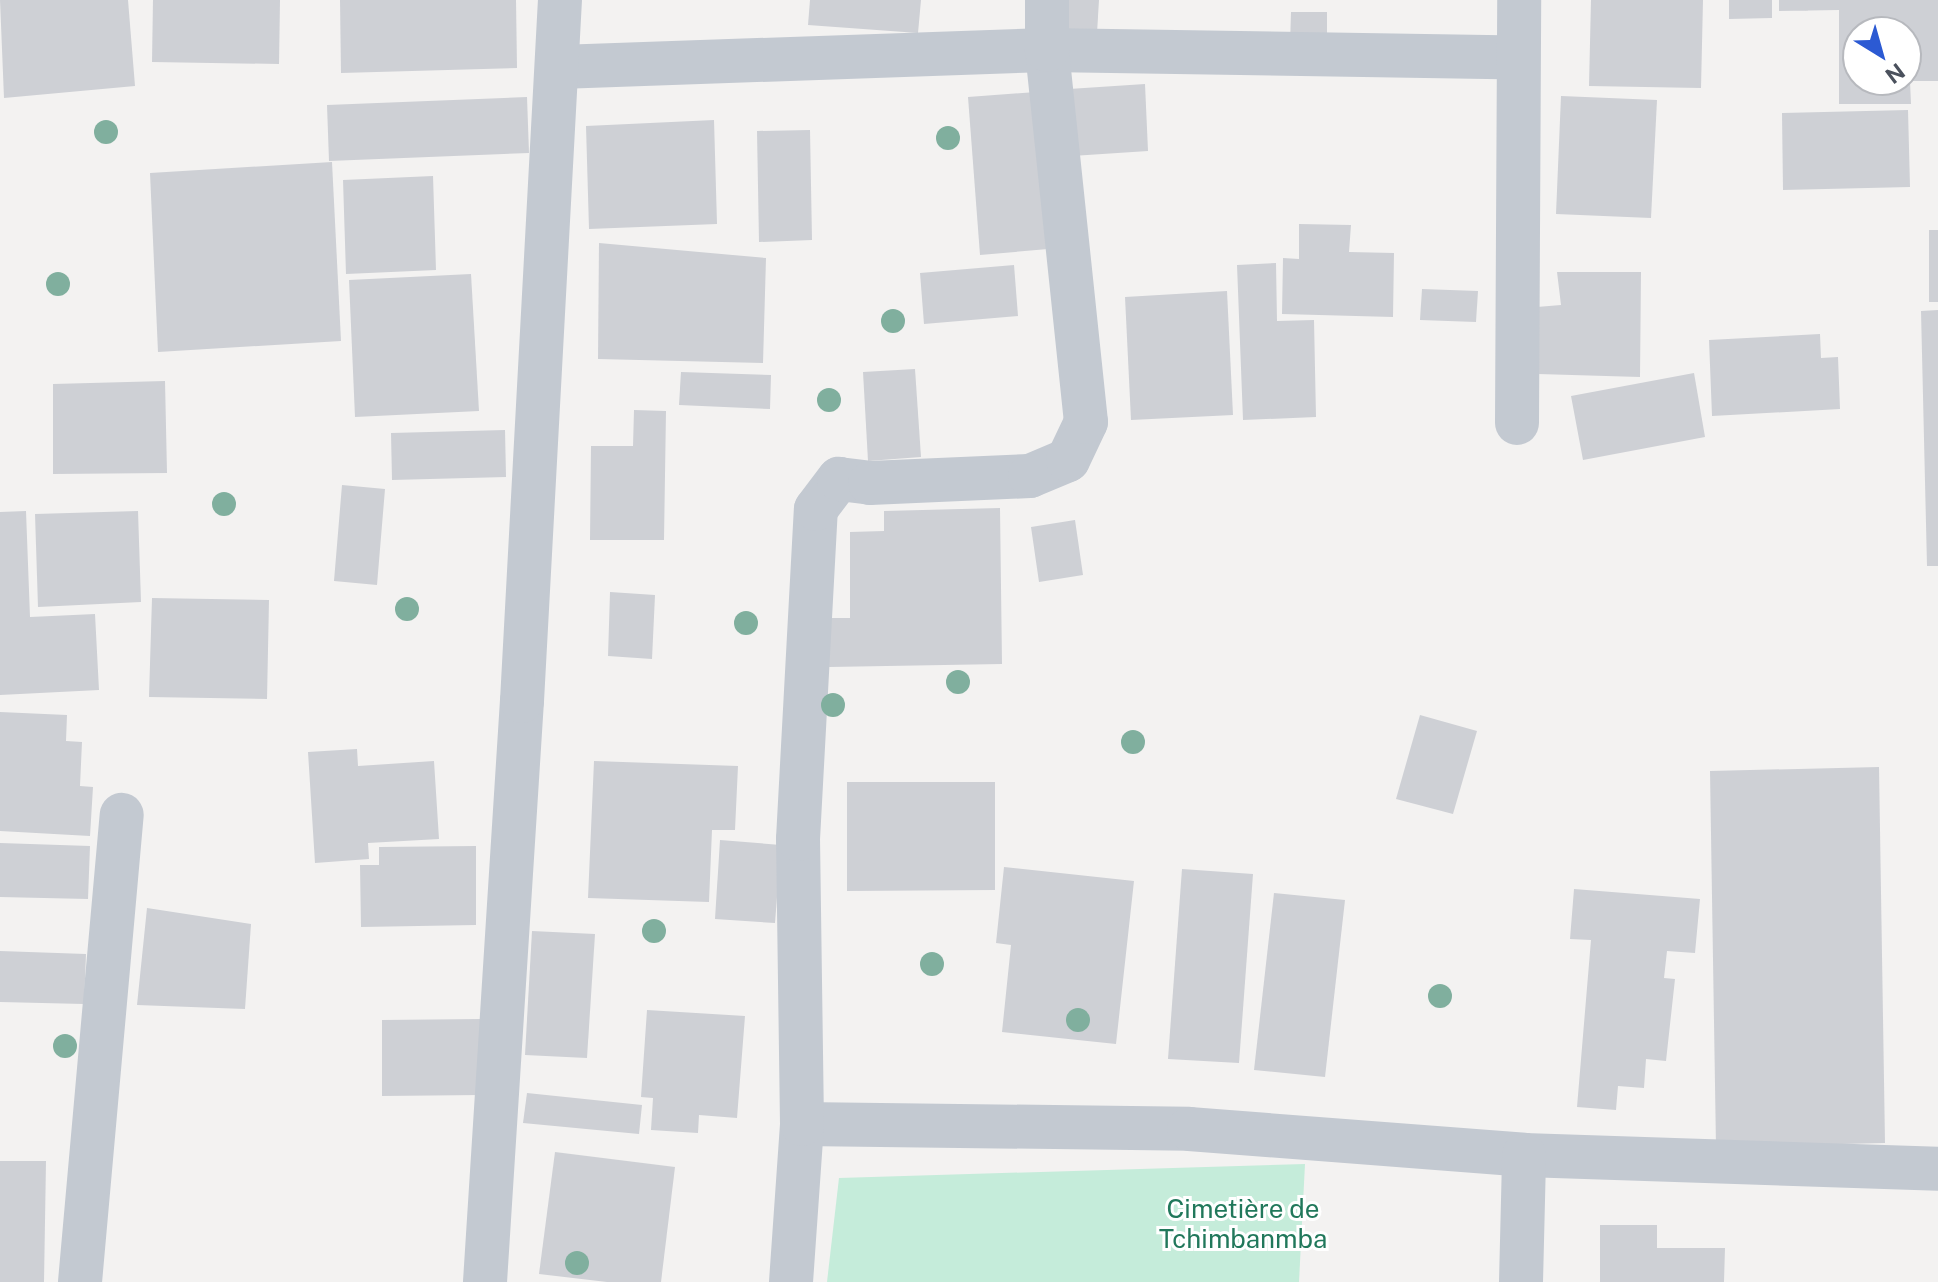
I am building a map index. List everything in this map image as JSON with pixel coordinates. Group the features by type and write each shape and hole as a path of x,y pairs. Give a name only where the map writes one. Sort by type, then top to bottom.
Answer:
{"street":[{"path":"485,1282 559,67 560,0"},
{"path":"791,1282 802,1124 798,839 816,509 839,479 870,483 1030,476 1068,460 1086,422 1047,50 1047,0"},
{"path":"1517,423 1519,0"},
{"path":"559,67 1047,50 1518,57"},
{"path":"80,1282 122,815"},
{"path":"802,1124 1189,1129 1524,1155 1938,1169"},
{"path":"1521,1282 1524,1155"}],"green space":[{"name":"Cimetière de Tchimbanmba","path":"1305,1164 1299,1282 827,1282 839,1178"}],"building":[{"path":"0,0 128,0 135,86 4,98"},
{"path":"153,0 280,0 279,64 152,62"},
{"path":"340,0 516,0 517,68 341,73"},
{"path":"810,0 921,0 918,33 808,25"},
{"path":"1061,0 1099,0 1097,33 1060,31"},
{"path":"1591,0 1703,0 1701,88 1589,86"},
{"path":"1729,0 1772,0 1772,18 1729,19"},
{"path":"1779,0 1938,0 1938,81 1922,81 1922,16 1842,16 1842,96 1911,96 1911,104 1839,104 1839,10 1779,11"},
{"path":"1291,12 1327,12 1327,45 1290,46"},
{"path":"1145,84 1148,151 1072,156 1069,89"},
{"path":"1036,92 1048,249 980,255 968,97"},
{"path":"1561,96 1657,100 1651,218 1556,214"},
{"path":"527,97 529,153 329,161 327,105"},
{"path":"1908,110 1910,187 1783,190 1782,113"},
{"path":"714,120 717,224 589,229 586,126"},
{"path":"810,130 812,240 759,242 757,131"},
{"path":"332,162 341,341 158,352 150,173"},
{"path":"433,176 436,270 346,274 343,180"},
{"path":"1299,224 1351,225 1349,252 1394,253 1393,317 1282,314 1283,258 1299,259"},
{"path":"1929,230 1938,230 1938,302 1929,302"},
{"path":"599,243 766,258 763,363 598,359"},
{"path":"1276,263 1277,321 1314,320 1316,417 1243,420 1237,265"},
{"path":"1014,265 1018,316 924,324 920,273"},
{"path":"1557,272 1641,272 1640,377 1538,374 1537,307 1561,305"},
{"path":"471,274 479,411 355,417 349,280"},
{"path":"1422,289 1478,291 1476,322 1420,320"},
{"path":"1227,291 1233,415 1131,420 1125,297"},
{"path":"1938,310 1938,566 1927,566 1921,311"},
{"path":"1820,334 1821,358 1838,357 1840,409 1712,416 1709,340"},
{"path":"915,369 921,457 868,461 863,372"},
{"path":"681,372 771,375 770,409 679,405"},
{"path":"1694,373 1705,437 1583,460 1571,396"},
{"path":"165,381 167,473 53,474 53,384"},
{"path":"634,410 666,411 664,540 590,540 591,446 633,446"},
{"path":"505,430 506,477 392,480 391,433"},
{"path":"342,485 385,489 377,585 334,581"},
{"path":"1000,508 1002,664 829,667 829,618 850,618 850,532 884,531 884,511"},
{"path":"26,511 30,617 95,614 99,690 0,695 0,512"},
{"path":"138,511 141,602 38,607 35,514"},
{"path":"1075,520 1083,575 1039,582 1031,527"},
{"path":"610,592 655,595 652,659 608,656"},
{"path":"152,598 269,600 267,699 149,697"},
{"path":"0,712 67,715 66,741 82,742 80,786 93,787 90,836 0,831"},
{"path":"1420,715 1477,731 1453,814 1396,799"},
{"path":"357,749 358,766 434,761 439,839 368,843 369,859 315,863 308,752"},
{"path":"594,761 738,766 735,830 712,830 709,902 588,898"},
{"path":"1879,767 1885,1143 1716,1147 1710,771"},
{"path":"847,782 995,782 995,890 847,891"},
{"path":"720,840 781,845 775,923 715,919"},
{"path":"0,843 90,846 88,899 0,897"},
{"path":"476,846 476,925 361,927 360,865 379,865 379,847"},
{"path":"1004,867 1134,881 1116,1044 1002,1032 1011,945 996,943"},
{"path":"1182,869 1253,874 1239,1063 1168,1059"},
{"path":"1574,889 1700,899 1695,953 1667,951 1664,978 1675,979 1666,1061 1646,1059 1644,1088 1618,1086 1616,1110 1577,1107 1591,940 1570,939"},
{"path":"1274,893 1345,900 1325,1077 1254,1070"},
{"path":"147,908 251,924 245,1009 137,1005"},
{"path":"532,931 595,934 587,1058 525,1055"},
{"path":"0,951 86,954 84,1004 0,1002"},
{"path":"647,1010 745,1016 737,1118 699,1115 698,1133 651,1130 653,1098 641,1097"},
{"path":"481,1019 481,1095 382,1096 382,1020"},
{"path":"527,1093 642,1105 639,1134 523,1123"},
{"path":"555,1152 675,1167 661,1282 607,1282 539,1274"},
{"path":"0,1161 46,1161 44,1282 0,1282"},
{"path":"1600,1225 1657,1225 1657,1248 1725,1248 1724,1282 1600,1282"}]}
